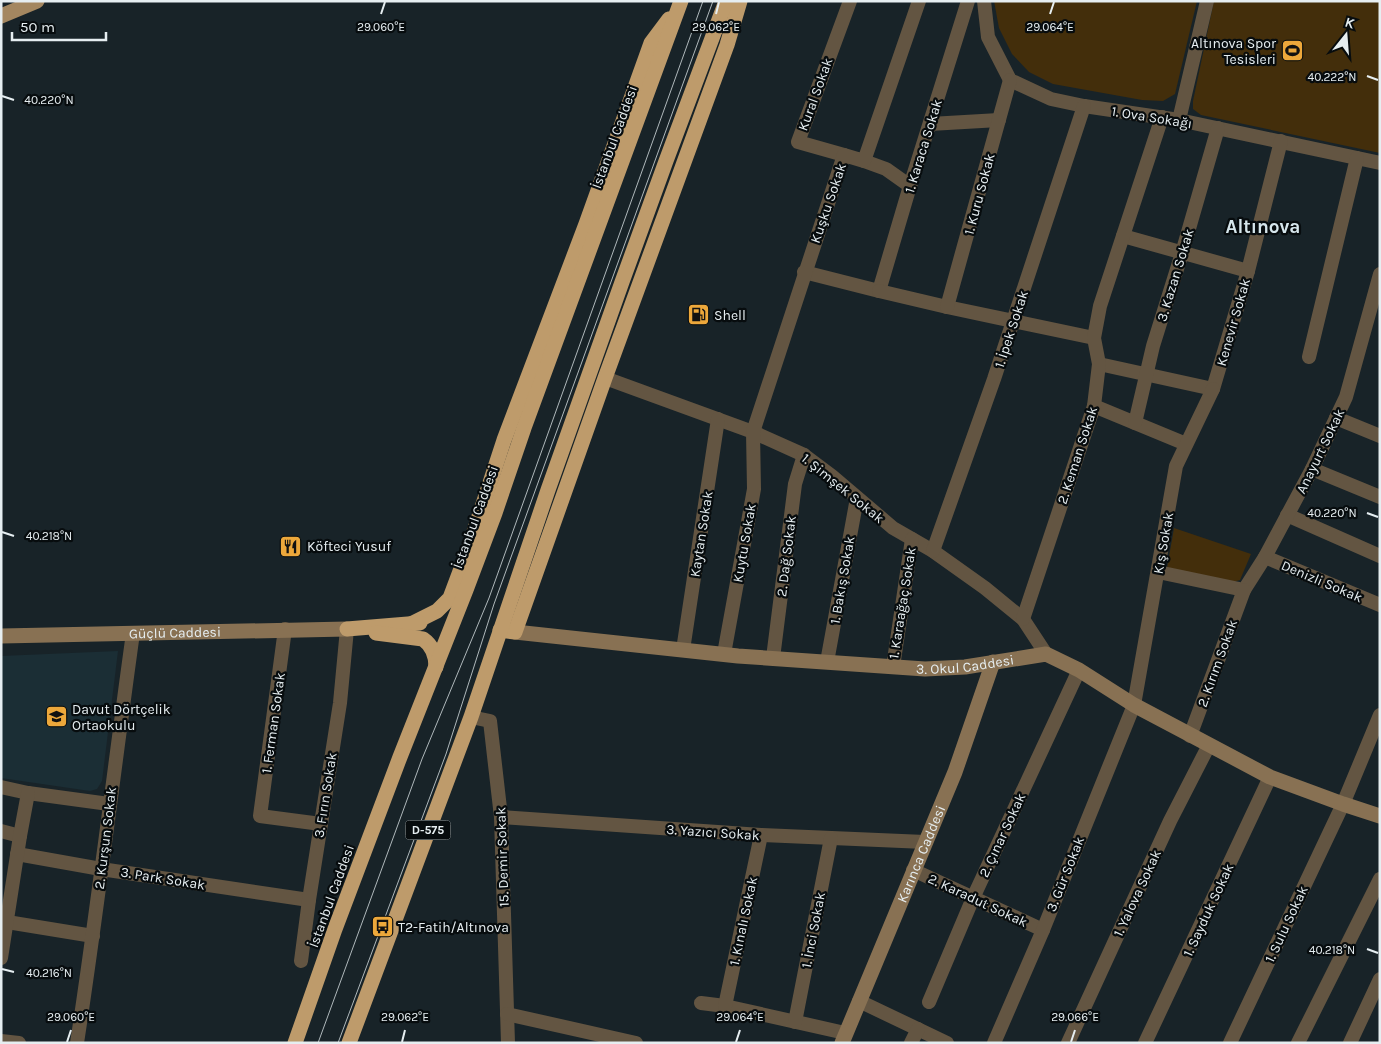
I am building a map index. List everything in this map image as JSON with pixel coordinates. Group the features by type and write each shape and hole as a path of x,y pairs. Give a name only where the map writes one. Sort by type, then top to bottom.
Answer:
{"highway":[{"path":"507,627 548,490 669,152 726,1"},
{"path":"507,627 605,378 727,45 740,1"},
{"path":"411,624 437,611 450,598 468,550 504,440 586,224 651,43 681,2"},
{"name":"İstanbul Caddesi","path":"295,1043 389,784 436,667 494,513 681,2"},
{"path":"347,629 431,623 450,615 462,598"},
{"name":"D-575","path":"350,1043 471,717 507,627"},
{"path":"347,629 423,639 429,643 434,653 436,667"}],"main road":[{"path":"1,5 14,1"},
{"path":"1,16 37,1"},
{"name":"3. Okul Caddesi","path":"507,627 683,650 925,669 965,667 1046,654"},
{"name":"Güçlü Caddesi","path":"1,636 347,629"},
{"path":"1046,654 1079,670 1134,705 1190,736 1270,777 1380,816"},
{"name":"Karınca Caddesi","path":"844,1038 955,772 993,662"}],"street":[{"name":"Kural Sokak","path":"844,155 798,142 850,1"},
{"name":"Kuşku Sokak","path":"753,432 844,155 864,161 919,1"},
{"name":"1. Karaca Sokak","path":"880,291 910,186 968,1"},
{"path":"984,1 988,37 1010,80"},
{"path":"1178,120 1207,1"},
{"name":"1. Ova Sokağı","path":"1010,80 1051,99 1084,106 1178,120 1380,163"},
{"name":"1. Kuru Sokak","path":"947,308 1010,80"},
{"name":"1. İpek Sokak","path":"933,551 994,379 1084,106"},
{"name":"2. Keman Sokak","path":"1023,619 1094,406 1099,364 1094,338 1100,306 1162,117"},
{"path":"930,124 999,120"},
{"name":"3. Kazan Sokak","path":"1135,423 1153,346 1218,128"},
{"name":"Kenevir Sokak","path":"1213,389 1248,271 1281,141"},
{"path":"1309,357 1357,158"},
{"path":"864,161 886,169 910,186"},
{"path":"1123,236 1248,271"},
{"path":"804,272 947,308 1094,338"},
{"name":"Anayurt Sokak","path":"1244,590 1265,557 1312,469 1346,397 1380,274"},
{"path":"1099,364 1213,389"},
{"name":"1. Şimşek Sokak","path":"605,378 753,432 804,455 832,476 893,528 933,551 985,588 1023,619 1046,654"},
{"name":"Kış Sokak","path":"1134,705 1176,466 1213,389"},
{"path":"1094,406 1186,444"},
{"path":"1336,418 1380,436"},
{"name":"Kaytan Sokak","path":"683,650 718,420"},
{"name":"Kuytu Sokak","path":"724,654 754,489 753,432"},
{"name":"2. Dağ Sokak","path":"772,658 795,484 804,455"},
{"path":"1312,469 1380,497"},
{"name":"1. Bakış Sokak","path":"827,662 857,498"},
{"path":"1287,515 1380,556"},
{"name":"1. Karaağaç Sokak","path":"893,667 912,539"},
{"name":"Denizli Sokak","path":"1265,557 1380,605"},
{"path":"1158,572 1244,590"},
{"name":"2. Kırım Sokak","path":"1190,736 1244,590"},
{"name":"1. Ferman Sokak","path":"285,629 260,816 321,824"},
{"name":"3. Fırın Sokak","path":"300,961 340,703 347,629"},
{"name":"2. Kurşun Sokak","path":"77,1043 133,633"},
{"name":"2. Çınar Sokak","path":"928,1002 973,898 1079,670"},
{"name":"3. Gür Sokak","path":"994,1043 1043,930 1134,705"},
{"name":"1. Sulu Sokak","path":"1230,1043 1343,804 1380,715"},
{"name":"15. Demir Sokak","path":"471,717 490,721 501,817 508,1043"},
{"name":"1. Yalova Sokak","path":"1068,1043 1170,821 1209,745"},
{"name":"1. Sayduk Sokak","path":"1145,1043 1270,777"},
{"path":"1,787 109,804"},
{"path":"1,958 4,921 28,792"},
{"name":"3. Yazıcı Sokak","path":"501,817 761,836 925,842"},
{"path":"1,831 20,836"},
{"name":"1. Kınalı Sokak","path":"725,1006 761,836"},
{"name":"1. İnci Sokak","path":"795,1022 831,838"},
{"name":"3. Park Sokak","path":"17,854 101,869 309,900"},
{"name":"2. Karadut Sokak","path":"914,870 1043,930"},
{"path":"1298,1043 1380,879"},
{"path":"4,921 93,936"},
{"path":"1350,1043 1380,978"},
{"path":"859,1001 947,1043"},
{"path":"701,1003 725,1006 795,1022 844,1038"},
{"path":"507,1014 636,1043"},
{"path":"911,1043 918,1029"},
{"path":"1,1041 19,1043"}],"shaded area":[{"path":"994,1 1197,1 1175,94 1163,101 1142,100 1053,84 1029,72 1012,54 999,28"},
{"name":"Altınova Spor Tesisleri","path":"1214,1 1380,1 1380,153 1201,115 1193,109 1193,101"},
{"path":"1174,528 1251,554 1240,580 1233,582 1167,568"},
{"name":"Davut Dörtçelik Ortaokulu","path":"118,651 102,781 97,789 90,791 1,778 1,656"}],"tram line":[{"path":"318,1043 422,759 489,598 703,1"},
{"path":"338,1043 446,754 494,604 713,1"}],"place":[{"name":"Altınova Spor Tesisleri","path":"1292,51"},
{"name":"Shell","path":"698,315"},
{"name":"Köfteci Yusuf","path":"291,546"},
{"name":"Davut Dörtçelik Ortaokulu","path":"56,717"},
{"name":"T2-Fatih/Altınova","path":"382,927"}],"district":[{"name":"Altınova","path":"1263,226"}]}
